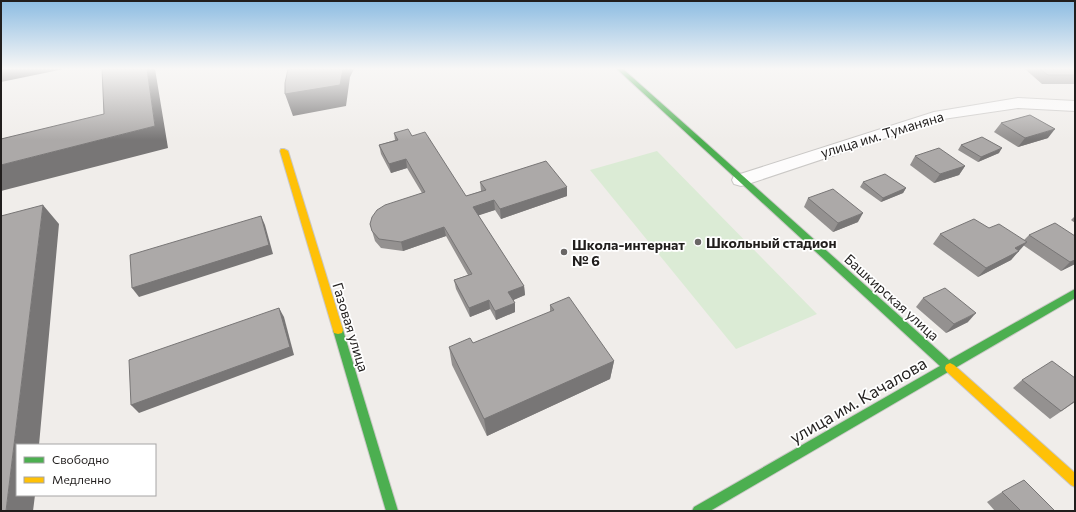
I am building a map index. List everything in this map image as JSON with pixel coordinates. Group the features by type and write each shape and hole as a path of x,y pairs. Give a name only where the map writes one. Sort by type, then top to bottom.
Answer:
{"street":[{"name":"Башкирская улица","path":"646,93 1075,481"},
{"name":"улица им. Туманяна","path":"741,180 940,114 1018,104 1075,106"},
{"name":"Газовая улица","path":"284,150 392,511"},
{"name":"улица им. Качалова","path":"698,511 1075,292"}],"green space":[{"name":"Школьный стадион","path":"657,151 817,314 736,349 590,170"}],"building":[{"path":"103,93 150,93 155,126 1,165 1,139 104,114"},
{"path":"1030,115 1055,129 1025,138 1001,123"},
{"path":"408,129 412,136 425,132 466,196 486,190 480,182 546,161 567,187 500,209 494,200 473,207 524,286 508,292 515,303 495,311 489,300 469,308 454,280 472,274 444,227 401,242 379,239 372,231 370,224 372,217 377,210 385,205 425,192 406,159 389,164 379,145 398,140 394,133"},
{"path":"982,137 1002,148 981,157 961,145"},
{"path":"939,148 965,166 940,174 915,156"},
{"path":"885,174 906,188 883,198 863,182"},
{"path":"833,189 863,213 838,223 808,198"},
{"path":"43,205 6,511 1,511 1,216"},
{"path":"261,216 269,245 132,288 130,255"},
{"path":"974,219 989,228 999,224 1027,242 1015,248 1019,251 986,268 940,234"},
{"path":"1055,223 1075,236 1075,260 1070,262 1029,235"},
{"path":"945,288 976,313 954,324 923,298"},
{"path":"569,297 614,361 484,419 449,347 470,338 473,343 554,310 550,305"},
{"path":"279,308 290,347 131,405 129,360"},
{"path":"1052,361 1075,378 1075,401 1061,411 1022,380"},
{"path":"1024,480 1055,511 1021,511 1002,492"}],"traffic: fast":[{"path":"646,93 950,368"},
{"path":"698,511 1075,293"},
{"path":"338,330 392,511"}],"traffic: slow":[{"path":"284,151 338,330"},
{"path":"950,368 1075,481"}],"place":[{"name":"Школьный стадион","path":"698,242"},
{"name":"Школа-интернат № 6","path":"564,252"}]}
